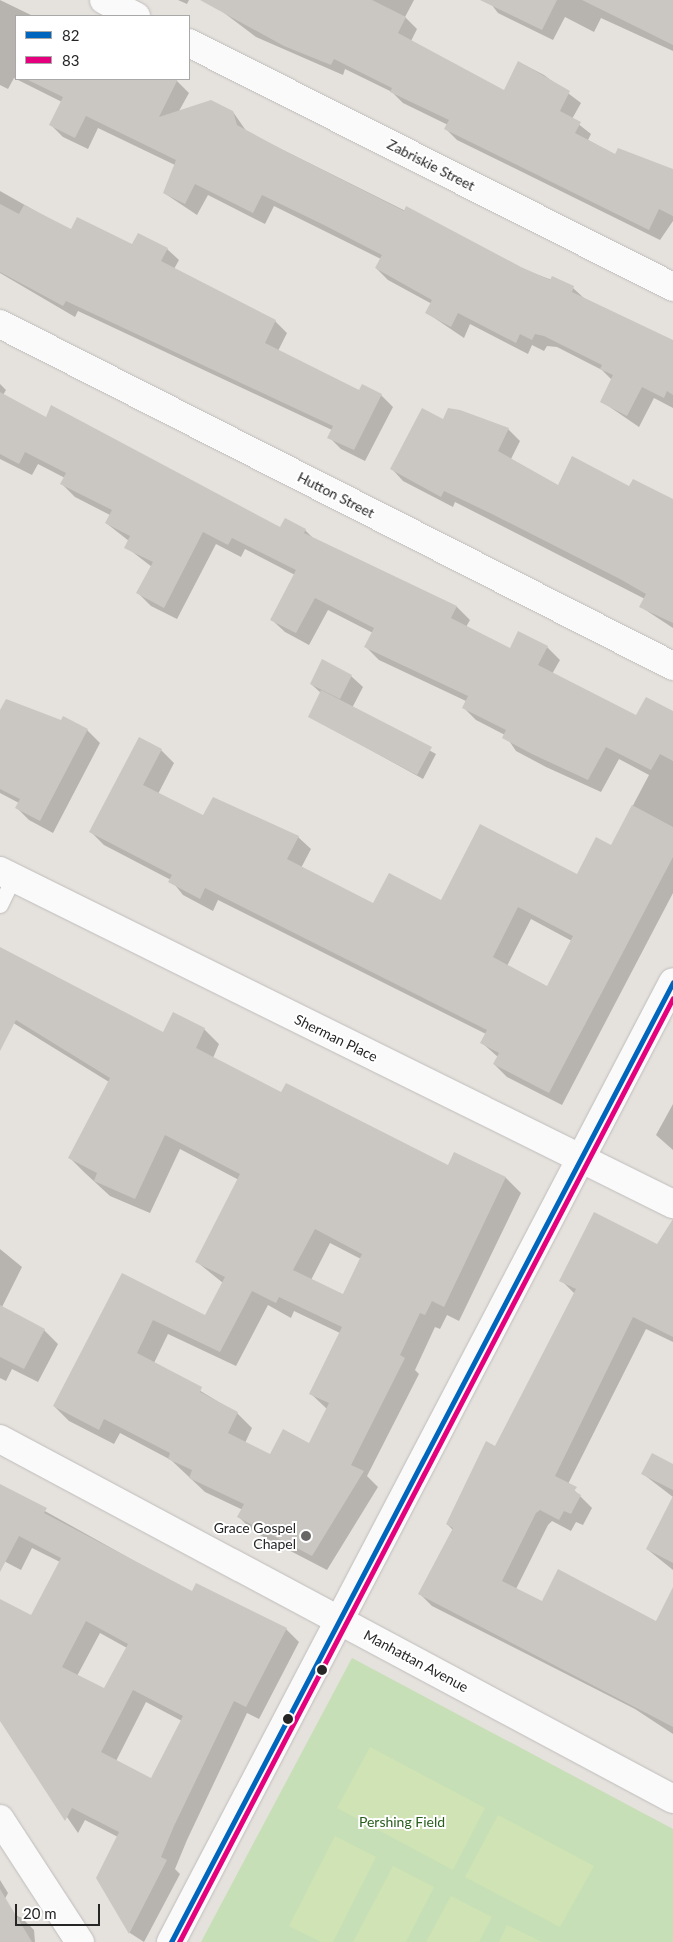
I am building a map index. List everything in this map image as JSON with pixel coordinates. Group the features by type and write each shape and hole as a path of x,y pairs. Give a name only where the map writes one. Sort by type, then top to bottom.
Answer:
{"street":[{"path":"104,0 134,15"},
{"name":"Zabriskie Street","path":"190,44 673,287"},
{"name":"Hutton Street","path":"0,324 673,666"},
{"name":"Sherman Place","path":"7,874 673,1204"},
{"path":"172,1942 673,982"},
{"name":"Manhattan Avenue","path":"0,1438 673,1799"},
{"path":"0,1819 80,1942"}],"lane":[{"path":"0,905 7,874"}],"green space":[{"name":"Pershing Field","path":"352,1658 673,1829 673,1942 201,1942"},
{"path":"370,1747 485,1808 453,1870 337,1808"},
{"path":"498,1815 594,1866 560,1927 465,1877"},
{"path":"335,1836 376,1857 333,1942 321,1942 289,1926"},
{"path":"393,1866 434,1887 406,1942 353,1942"},
{"path":"451,1896 492,1917 479,1942 426,1942"},
{"path":"507,1925 542,1942 499,1942"}],"building":[{"path":"200,0 372,0 406,17 398,33 504,90 518,61 570,91 560,111 581,122 575,133 615,154 618,148 673,169 673,216 659,209 649,230 444,129 449,120 390,92 392,88 334,59 331,65 284,46"},
{"path":"480,0 557,0 542,30"},
{"path":"582,0 673,0 673,45 655,36"},
{"path":"28,80 178,80 159,117 211,100 233,111 237,125 285,151 404,211 406,206 521,267 550,280 552,276 574,286 572,292 673,340 673,395 667,391 664,398 642,387 627,416 600,402 613,375 600,369 602,365 544,336 535,334 532,340 520,334 516,343 458,313 451,327 425,313 432,300 375,268 382,255 262,195 253,213 195,184 185,204 163,193 176,160 86,116 75,138 49,125 63,97"},
{"path":"0,204 19,214 24,205 71,229 77,217 132,244 138,233 168,248 161,261 276,320 265,343 359,390 362,384 382,394 354,450 327,438 333,426 66,301 63,306 0,272"},
{"path":"0,392 46,417 51,405 280,527 285,518 306,529 304,533 457,606 451,618 510,648 518,631 548,646 538,665 636,715 646,697 673,711 673,761 660,754 651,770 606,747 588,780 532,754 502,738 506,730 462,708 468,696 364,647 374,628 315,598 296,633 270,620 296,570 232,538 228,545 203,532 164,608 136,593 153,562 124,548 130,536 105,523 112,510 60,484 66,473 25,452 19,464 0,454"},
{"path":"422,408 443,419 448,408 460,410 509,428 498,451 558,485 572,456 629,486 633,479 673,499 673,623 639,607 646,594 620,579 444,491 441,497 390,469"},
{"path":"322,659 352,675 340,699 310,684"},
{"path":"321,690 432,747 417,775 308,717"},
{"path":"6,699 61,720 63,716 88,729 40,821 15,808 20,799 0,789 0,710"},
{"path":"139,737 162,749 143,785 203,815 213,797 299,836 287,859 373,903 389,873 441,900 480,824 577,874 596,837 611,845 632,805 673,827 673,857 549,1093 493,1064 499,1053 480,1043 487,1030 205,888 200,899 168,882 172,875 89,832","holes":["518,907 573,936 547,986 493,957"]},
{"path":"0,947 163,1032 173,1012 205,1028 196,1048 281,1092 286,1083 448,1165 454,1152 506,1177 444,1307 432,1301 425,1315 420,1313 400,1355 405,1358 351,1465 364,1471 312,1556 237,1517 244,1504 189,1478 192,1470 168,1459 170,1453 104,1419 99,1430 53,1406 122,1273 205,1315 225,1277 195,1262 240,1174 165,1135 135,1199 94,1181 97,1173 68,1158 110,1078 16,1020 0,1051","holes":["315,1229 362,1254 343,1294 293,1270","252,1291 276,1303 279,1297 342,1327 309,1394 329,1403 309,1443 283,1429 270,1454 228,1433 238,1412 200,1392 202,1387 137,1353 153,1320 220,1352"]},
{"path":"594,1212 657,1244 673,1219 673,1337 633,1317 555,1476 577,1487 574,1491 581,1495 571,1514 564,1511 559,1520 540,1510 536,1513 502,1581 542,1601 558,1569 656,1621 673,1587 673,1727 418,1594 453,1528 446,1524 486,1441 495,1446 576,1289 559,1281"},
{"path":"0,1305 45,1329 24,1369 0,1357"},
{"path":"652,1453 673,1464 673,1490 641,1474"},
{"path":"0,1484 47,1508 44,1513 192,1591 196,1583 287,1628 246,1707 234,1701 174,1826 161,1857 167,1860 129,1934 96,1878 119,1832 72,1808 65,1821 0,1721 0,1599 31,1615 61,1558 19,1536 0,1572","holes":["86,1621 128,1644 104,1688 62,1667","133,1690 183,1716 151,1778 101,1752"]},
{"path":"673,1496 673,1563 646,1549"},
{"path":"0,1889 32,1942 0,1942"}],"transit line":[{"name":"82","path":"171,1942 673,982"},
{"name":"83","path":"179,1942 673,998"}],"place":[{"name":"Grace Gospel Chapel","path":"306,1536"}]}
